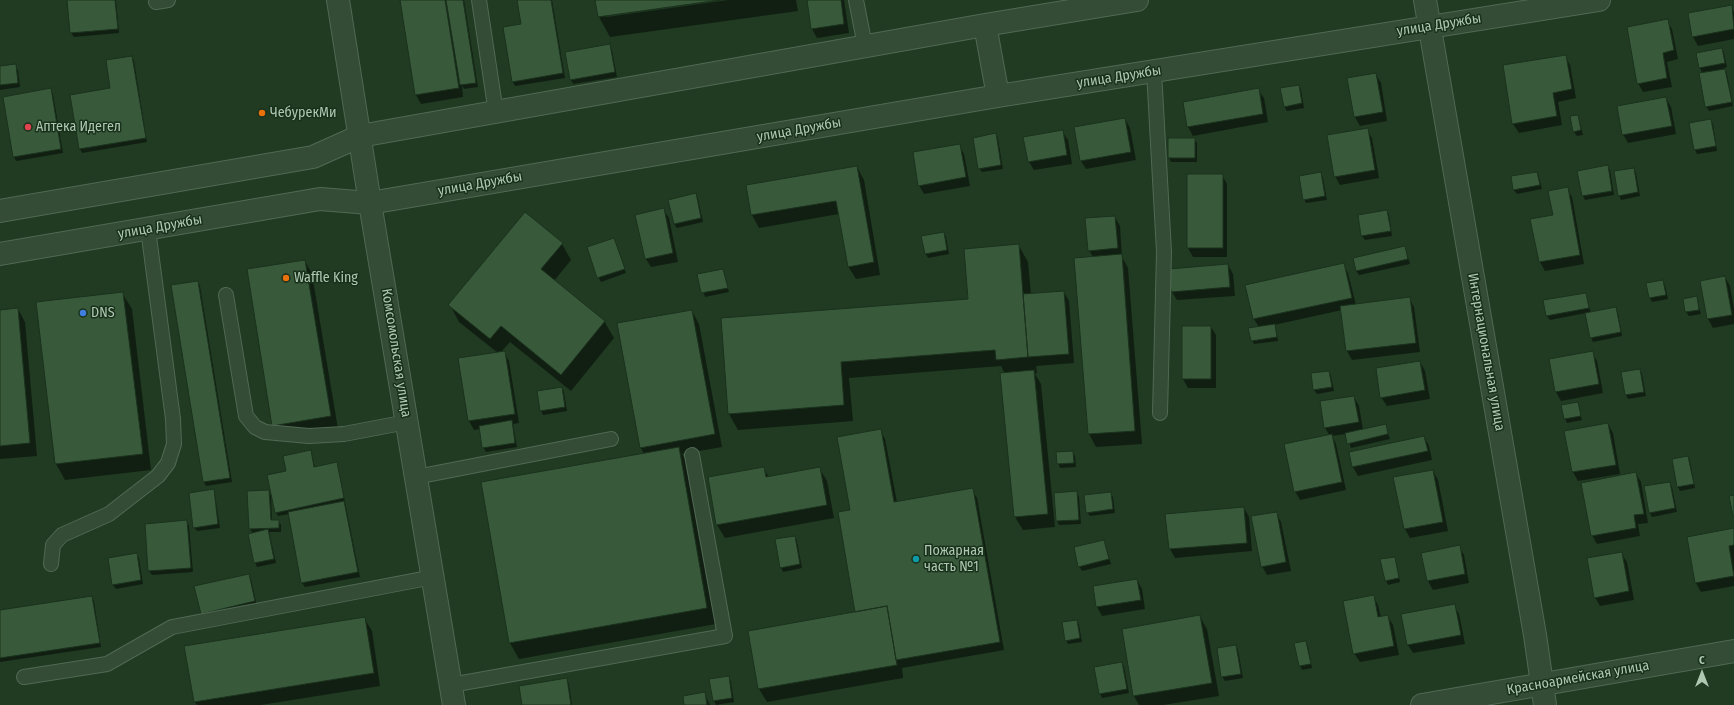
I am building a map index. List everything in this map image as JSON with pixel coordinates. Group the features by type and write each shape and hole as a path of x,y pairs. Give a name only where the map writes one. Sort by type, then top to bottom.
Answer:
{"street":[{"name":"Комсомольская улица","path":"338,0 370,203 453,695"},
{"path":"0,211 313,156 360,136 496,113 1103,3 1137,0"},
{"name":"Интернациональная улица","path":"1425,0 1535,635 1543,695"},
{"name":"улица Дружбы","path":"0,254 148,230 320,199 370,203 998,96 1599,0"},
{"path":"985,25 998,96"},
{"name":"Красноармейская улица","path":"1422,705 1543,695 1734,651"}],"lane":[{"path":"479,0 496,113"},
{"path":"856,0 865,46"},
{"path":"1154,71 1164,252 1160,413"},
{"path":"51,564 53,545 62,535 108,514 152,481 168,463 172,451 174,444 173,419 148,230"},
{"path":"226,295 246,416 255,427 265,432 309,436 344,434 407,422"},
{"path":"416,477 611,439"},
{"path":"453,695 725,636 692,455"},
{"path":"24,677 107,664 172,627 433,577"}],"building":[{"path":"67,0 115,0 118,29 70,33"},
{"path":"400,0 445,0 459,88 415,95"},
{"path":"446,0 463,0 476,83 460,85"},
{"path":"517,0 551,0 563,73 512,82 503,27 521,24"},
{"path":"595,0 720,0 598,17"},
{"path":"807,0 841,0 844,24 811,29"},
{"path":"1732,5 1734,29 1692,37 1688,13"},
{"path":"1668,19 1674,50 1663,53 1667,78 1637,84 1627,27"},
{"path":"610,44 615,72 570,80 565,52"},
{"path":"1722,48 1725,63 1699,68 1696,53"},
{"path":"1566,55 1572,89 1553,93 1557,116 1512,124 1503,65"},
{"path":"132,56 146,138 79,149 70,95 110,88 106,60"},
{"path":"16,64 18,83 0,85 0,66"},
{"path":"1725,69 1732,102 1705,107 1699,73"},
{"path":"1376,73 1383,112 1354,117 1347,78"},
{"path":"1299,85 1302,103 1284,107 1280,88"},
{"path":"51,88 61,149 13,157 3,97"},
{"path":"1259,88 1263,114 1187,127 1183,102"},
{"path":"1666,97 1672,126 1622,135 1617,106"},
{"path":"1578,115 1581,130 1573,132 1570,116"},
{"path":"1125,118 1131,152 1080,161 1074,127"},
{"path":"1711,119 1716,146 1694,150 1689,123"},
{"path":"1368,128 1375,170 1334,177 1327,135"},
{"path":"1063,130 1067,155 1028,162 1023,137"},
{"path":"996,133 1001,165 978,169 973,138"},
{"path":"1168,138 1195,138 1195,158 1168,158"},
{"path":"960,144 966,177 918,186 913,152"},
{"path":"1608,165 1612,191 1582,196 1577,171"},
{"path":"857,166 874,262 848,267 836,201 751,215 746,185"},
{"path":"1634,168 1638,192 1618,196 1614,171"},
{"path":"1321,172 1325,196 1303,200 1299,176"},
{"path":"1537,172 1540,185 1513,190 1511,176"},
{"path":"1187,174 1223,174 1223,248 1187,248"},
{"path":"1568,187 1580,255 1539,262 1530,219 1553,215 1548,191"},
{"path":"696,193 701,218 674,224 668,200"},
{"path":"664,208 673,253 645,259 635,215"},
{"path":"1387,210 1391,231 1361,236 1358,215"},
{"path":"525,212 563,243 541,269 605,321 561,375 501,326 490,339 448,305"},
{"path":"1115,216 1118,248 1088,251 1085,218"},
{"path":"944,232 947,250 925,254 921,236"},
{"path":"614,238 625,269 597,278 587,247"},
{"path":"1019,244 1028,357 996,360 995,350 841,362 844,405 728,414 721,318 968,299 964,249"},
{"path":"1405,246 1408,259 1356,271 1353,258"},
{"path":"1122,254 1135,431 1088,434 1074,258"},
{"path":"305,260 331,416 272,426 247,269"},
{"path":"1344,263 1352,298 1253,319 1245,285"},
{"path":"1228,264 1230,287 1171,292 1169,269"},
{"path":"723,269 728,288 701,293 697,274"},
{"path":"1725,276 1732,315 1707,319 1700,281"},
{"path":"1663,280 1666,295 1649,298 1646,283"},
{"path":"198,281 230,478 203,482 171,285"},
{"path":"1064,291 1069,354 1028,357 1023,294"},
{"path":"123,292 143,454 55,464 36,302"},
{"path":"1586,293 1589,308 1546,316 1543,300"},
{"path":"1697,296 1699,310 1685,312 1683,299"},
{"path":"1410,297 1416,343 1346,351 1340,306"},
{"path":"1616,307 1621,332 1590,338 1585,313"},
{"path":"18,308 30,443 0,446 0,310"},
{"path":"692,310 715,434 640,448 617,323"},
{"path":"1275,324 1277,337 1251,341 1248,328"},
{"path":"1182,326 1211,326 1211,379 1182,379"},
{"path":"505,351 515,414 468,421 458,358"},
{"path":"1593,351 1599,384 1555,392 1549,359"},
{"path":"1420,361 1425,390 1380,398 1376,368"},
{"path":"1640,369 1644,392 1625,395 1621,372"},
{"path":"1034,370 1048,514 1014,517 1000,373"},
{"path":"1329,371 1332,387 1313,390 1311,373"},
{"path":"562,387 565,407 540,411 537,391"},
{"path":"1354,396 1359,422 1324,428 1320,401"},
{"path":"1578,402 1581,416 1564,419 1561,405"},
{"path":"512,420 515,443 482,448 479,426"},
{"path":"1608,423 1616,465 1572,472 1564,431"},
{"path":"1386,424 1388,434 1347,444 1345,433"},
{"name":"Пожарная часть №1","path":"881,429 894,502 973,488 1000,642 896,660 887,606 855,612 838,512 850,510 837,437"},
{"path":"1332,434 1342,482 1294,492 1284,444"},
{"path":"1424,436 1428,451 1352,467 1349,452"},
{"path":"679,447 707,608 509,643 481,482"},
{"path":"311,450 314,467 337,462 344,498 275,513 267,475 286,471 283,456"},
{"path":"1073,451 1074,463 1057,464 1056,452"},
{"path":"1688,456 1694,484 1677,487 1672,459"},
{"path":"764,467 766,477 820,467 827,505 716,525 708,477"},
{"path":"1433,470 1443,522 1404,529 1393,477"},
{"path":"1636,472 1644,514 1634,515 1636,528 1591,536 1581,483"},
{"path":"1670,482 1675,508 1649,513 1644,486"},
{"path":"214,489 218,524 193,528 189,493"},
{"path":"269,490 271,520 279,520 279,528 249,529 247,491"},
{"path":"1077,491 1079,520 1056,521 1054,493"},
{"path":"1111,492 1113,509 1086,513 1084,495"},
{"path":"1734,495 1734,516 1733,516 1729,496"},
{"path":"344,501 358,572 301,583 288,512"},
{"path":"1244,507 1247,543 1169,549 1165,514"},
{"path":"1277,512 1286,562 1261,567 1251,516"},
{"path":"187,520 191,568 148,571 145,524"},
{"path":"1734,528 1734,545 1729,546 1734,576 1695,583 1687,537"},
{"path":"268,529 274,559 254,563 248,534"},
{"path":"795,536 800,564 780,568 775,539"},
{"path":"1104,540 1109,559 1078,567 1074,547"},
{"path":"1460,545 1465,574 1427,581 1421,553"},
{"path":"1622,552 1629,591 1594,598 1587,558"},
{"path":"137,553 141,580 112,585 108,558"},
{"path":"1395,557 1399,578 1385,581 1380,559"},
{"path":"249,574 255,601 201,614 194,586"},
{"path":"1137,579 1141,600 1096,607 1093,586"},
{"path":"1374,595 1378,617 1388,615 1394,646 1353,654 1343,601"},
{"path":"92,596 100,643 0,658 0,610"},
{"path":"1455,604 1461,635 1407,645 1401,614"},
{"path":"887,606 897,665 758,689 748,631"},
{"path":"1200,615 1212,683 1133,696 1122,629"},
{"path":"365,617 374,673 194,702 184,646"},
{"path":"1077,620 1080,638 1065,641 1062,622"},
{"path":"1306,641 1311,664 1299,666 1294,643"},
{"path":"1236,645 1241,674 1221,677 1217,648"},
{"path":"1122,662 1127,689 1099,694 1094,667"},
{"path":"729,676 732,698 713,701 709,679"},
{"path":"567,678 571,705 522,705 519,686"},
{"path":"705,692 707,705 684,705 683,696"}],"place":[{"name":"ЧебурекМи","path":"262,113"},
{"name":"Аптека Идегел","path":"28,127"},
{"name":"Waffle King","path":"286,278"},
{"name":"DNS","path":"83,313"},
{"name":"Пожарная часть №1","path":"916,559"}]}
